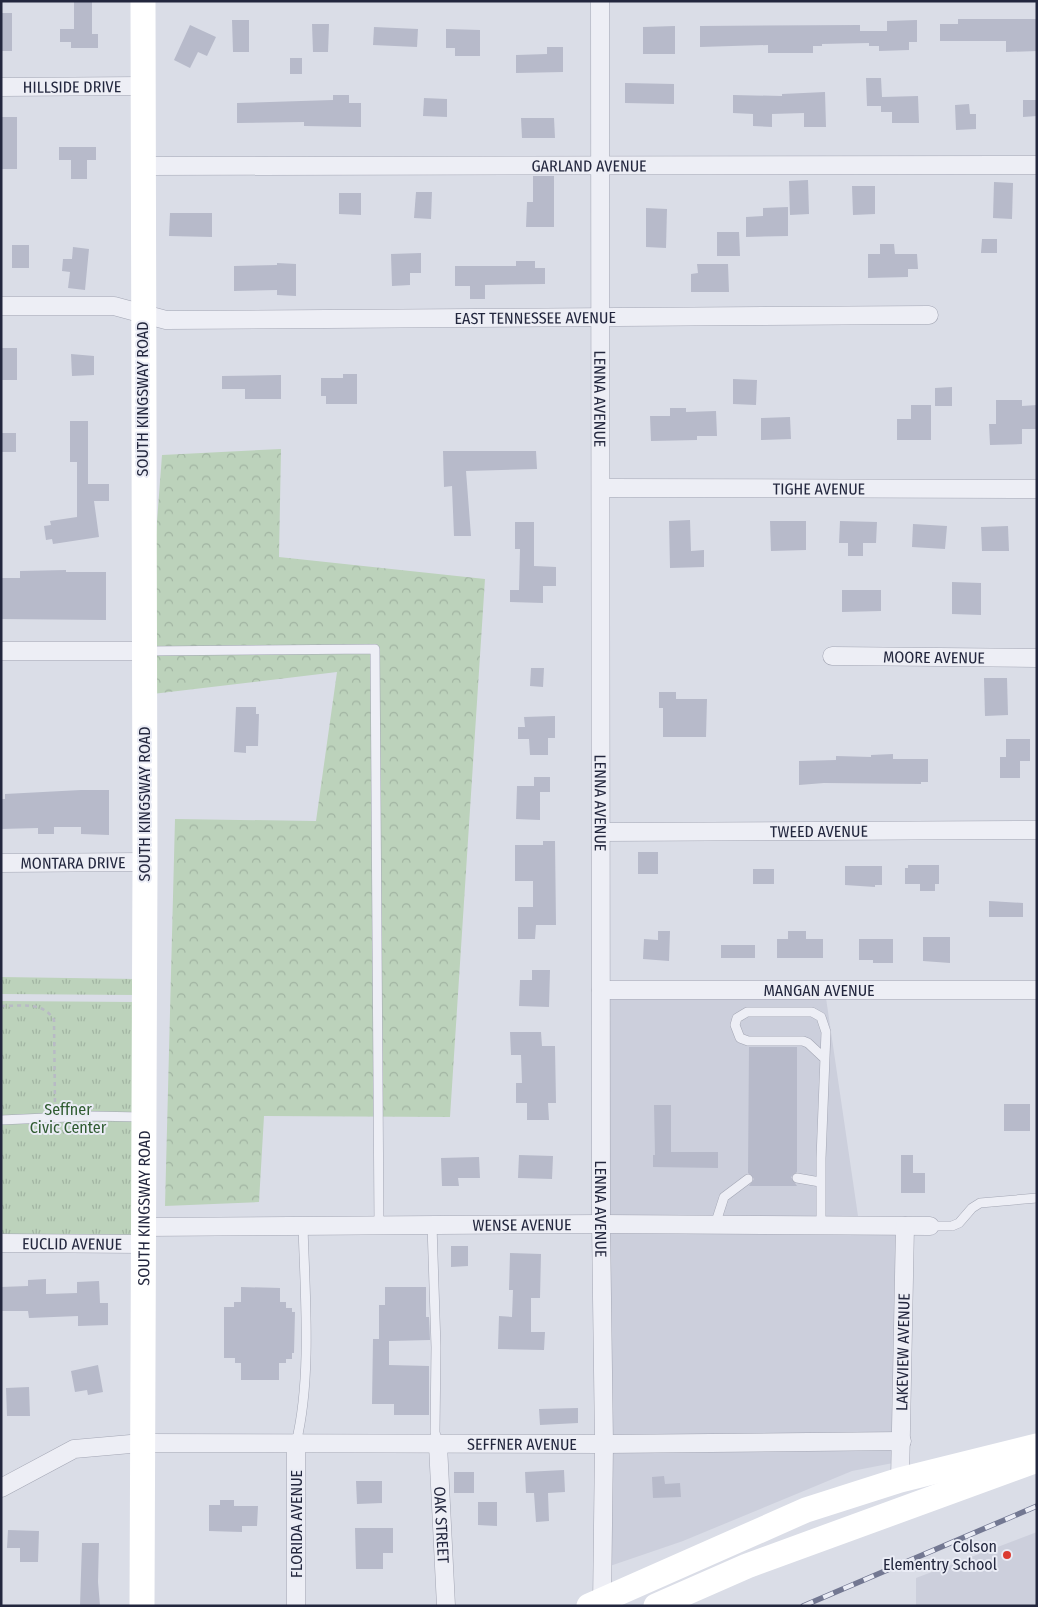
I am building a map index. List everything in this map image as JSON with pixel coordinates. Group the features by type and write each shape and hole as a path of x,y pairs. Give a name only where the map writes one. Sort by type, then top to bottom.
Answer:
{"street":[{"name":"SOUTH KINGSWAY ROAD","path":"142,1606 145,862 142,314 143,1"},
{"name":"LENNA AVENUE","path":"598,1604 604,1444 601,1224 600,1"},
{"name":"HILLSIDE DRIVE","path":"1,87 143,86"},
{"name":"GARLAND AVENUE","path":"143,166 1037,165"},
{"name":"EAST TENNESSEE AVENUE","path":"1,306 114,306 166,320 929,315"},
{"name":"TIGHE AVENUE","path":"600,488 1037,489"},
{"path":"1,651 144,650"},
{"name":"MOORE AVENUE","path":"832,656 1037,658"},
{"name":"TWEED AVENUE","path":"601,832 1037,830"},
{"name":"MONTARA DRIVE","path":"1,863 145,862"},
{"name":"MANGAN AVENUE","path":"601,990 1037,990"},
{"name":"WENSE AVENUE","path":"143,1236 303,1226 601,1224 930,1226"},
{"name":"LAKEVIEW AVENUE","path":"900,1480 905,1226"},
{"name":"EUCLID AVENUE","path":"1,1244 143,1236"},
{"name":"SEFFNER AVENUE","path":"1,1488 74,1449 142,1444 296,1443 438,1445 902,1441"},
{"name":"FLORIDA AVENUE","path":"296,1443 296,1606"},
{"name":"OAK STREET","path":"438,1445 446,1606"},
{"path":"598,1604 806,1510 900,1480 1037,1446"},
{"path":"656,1606 747,1566 1037,1460"}],"lane":[{"path":"144,650 375,649 379,1226"},
{"path":"821,1226 820,1182 824,1058 824,1025 821,1017 812,1012 747,1012 738,1018 735,1025 740,1038 748,1041 803,1041 808,1043 824,1058"},
{"path":"1,1120 55,1117 144,1117"},
{"path":"797,1178 820,1182"},
{"path":"715,1225 724,1197 748,1179"},
{"path":"930,1226 952,1226 959,1223 972,1208 980,1203 1037,1198"},
{"path":"432,1225 435,1432 438,1445"},
{"path":"296,1443 302,1418 304,1382 303,1226"}],"path":[{"path":"1,1006 37,1006 49,1011 54,1020 55,1117"}],"shaded area":[{"path":"826,998 858,1216 876,1217 609,1215 608,999"},
{"path":"609,1233 898,1235 894,1433 611,1435"},
{"path":"894,1450 893,1463 852,1471 683,1541 610,1566 611,1453"},
{"name":"Colson Elementry School","path":"1037,1532 1037,1606 916,1606 916,1578"}],"green space":[{"path":"281,449 279,557 485,579 450,1117 264,1116 259,1202 165,1206 175,819 316,821 337,672 144,695 162,455"},
{"path":"1,977 137,979 137,995 1,994"},
{"name":"Seffner Civic Center","path":"1,1001 135,1002 135,1237 1,1234"}],"building":[{"path":"74,1 92,1 92,34 98,34 98,48 71,48 71,42 60,42 60,29 74,29"},
{"path":"1,13 12,13 12,51 1,51"},
{"path":"958,19 1037,19 1037,51 1006,52 1006,41 940,41 940,24 958,24"},
{"path":"232,20 249,20 249,52 233,52"},
{"path":"917,20 917,42 909,42 909,50 879,51 879,46 869,46 869,43 822,44 822,46 813,46 813,53 768,53 768,45 700,47 700,26 860,25 860,31 887,31 887,21"},
{"path":"312,24 329,24 328,52 313,52"},
{"path":"190,25 216,37 207,56 198,52 190,68 174,60"},
{"path":"675,26 675,54 643,54 643,27"},
{"path":"374,27 418,29 417,47 373,45"},
{"path":"446,29 480,30 480,56 455,56 455,48 446,48"},
{"path":"547,47 563,47 563,72 516,73 516,55 547,54"},
{"path":"290,58 302,58 302,74 290,74"},
{"path":"866,78 881,78 882,97 918,96 919,123 892,123 892,112 881,112 881,106 867,106"},
{"path":"625,83 674,84 674,104 625,103"},
{"path":"825,92 826,127 804,127 804,113 772,114 772,127 753,126 753,114 733,113 733,95 782,96 782,94"},
{"path":"333,95 349,95 349,103 361,103 361,127 304,126 304,122 237,123 237,103 333,100"},
{"path":"424,98 447,99 447,117 423,116"},
{"path":"1023,100 1037,100 1037,116 1023,117"},
{"path":"969,104 970,114 976,114 976,129 956,130 955,105"},
{"path":"1,117 17,117 17,169 1,169"},
{"path":"521,118 554,118 555,138 522,138"},
{"path":"59,147 96,147 96,160 87,160 87,179 71,179 71,160 59,160"},
{"path":"533,176 554,176 554,227 526,227 527,202 533,202"},
{"path":"808,180 809,214 790,215 789,181"},
{"path":"994,182 1013,183 1012,219 993,218"},
{"path":"852,186 875,186 875,214 853,215"},
{"path":"416,192 432,192 431,219 414,218"},
{"path":"339,193 361,193 361,215 339,214"},
{"path":"788,207 788,236 746,237 746,217 763,216 763,208"},
{"path":"646,208 667,209 666,248 646,247"},
{"path":"170,213 212,213 212,237 169,236"},
{"path":"717,232 739,232 740,256 717,256"},
{"path":"982,239 997,239 997,253 981,253"},
{"path":"880,244 894,244 895,254 917,254 918,269 908,269 908,277 868,278 868,254 880,254"},
{"path":"12,245 29,245 29,268 12,268"},
{"path":"73,247 89,249 85,290 68,288 70,272 62,271 63,259 72,259"},
{"path":"421,253 421,273 410,273 410,285 392,286 391,254"},
{"path":"516,261 535,261 535,268 545,268 545,284 485,285 485,299 470,299 470,286 455,286 455,266 516,266"},
{"path":"277,263 296,264 296,296 277,295 277,290 234,291 234,266 277,265"},
{"path":"697,264 728,264 729,292 691,292 691,274 698,273"},
{"path":"1,348 17,348 17,380 1,380"},
{"path":"71,354 94,356 94,375 72,376"},
{"path":"343,374 357,374 357,404 326,404 326,396 321,396 321,378 343,378"},
{"path":"281,375 281,399 245,399 245,389 222,389 222,376"},
{"path":"733,379 757,380 756,405 733,404"},
{"path":"952,387 952,406 935,406 935,388"},
{"path":"996,400 1022,400 1022,406 1037,405 1037,429 1022,429 1022,444 990,445 989,424 996,424"},
{"path":"911,405 931,405 931,440 897,440 897,419 911,419"},
{"path":"670,408 686,408 686,412 716,411 717,436 697,436 697,440 651,441 650,416 670,416"},
{"path":"790,417 791,439 761,440 761,418"},
{"path":"70,421 88,421 88,484 109,484 109,501 94,501 99,537 53,544 52,539 46,540 44,526 51,525 50,521 77,517 77,462 70,462"},
{"path":"1,433 16,433 16,452 1,452"},
{"path":"443,451 536,451 537,469 466,471 471,536 454,536 452,486 444,487"},
{"path":"690,520 691,551 704,550 704,567 670,568 669,521"},
{"path":"770,521 806,521 806,550 771,551"},
{"path":"840,521 877,522 876,543 863,543 863,556 848,556 848,543 839,543"},
{"path":"515,522 534,522 534,566 556,567 556,586 543,586 543,603 510,602 510,590 519,590 520,549 515,549"},
{"path":"913,524 947,526 945,549 912,547"},
{"path":"1008,526 1009,551 982,551 981,527"},
{"path":"66,570 66,572 106,572 106,620 1,619 1,578 20,578 20,571"},
{"path":"952,582 981,583 981,615 952,614"},
{"path":"842,590 881,590 881,611 842,612"},
{"path":"531,668 544,668 543,687 530,686"},
{"path":"984,678 1007,678 1008,715 985,716"},
{"path":"659,692 676,692 676,699 707,699 706,737 663,737 663,708 659,708"},
{"path":"236,707 256,707 256,714 259,714 258,746 246,746 246,753 234,752"},
{"path":"555,716 555,738 548,738 548,755 530,755 529,739 518,739 518,727 525,727 524,717"},
{"path":"1006,739 1030,739 1030,761 1020,761 1020,778 1000,778 1000,757 1006,757"},
{"path":"893,754 893,759 928,759 928,782 921,782 921,784 824,783 799,785 799,761 836,760 836,756 871,757 871,755"},
{"path":"534,777 550,777 550,792 540,792 540,820 516,819 517,786 534,786"},
{"path":"109,790 109,835 81,834 81,827 54,827 54,834 38,834 38,828 1,829 1,799 5,799 5,794"},
{"path":"543,841 555,841 556,925 536,925 535,939 518,939 518,907 533,907 533,881 515,881 515,845 543,845"},
{"path":"638,852 658,852 658,874 638,874"},
{"path":"908,865 939,865 939,884 935,884 935,891 920,891 920,884 905,884 905,868 908,868"},
{"path":"845,866 882,866 882,885 875,885 875,887 845,885"},
{"path":"753,869 774,869 774,884 753,884"},
{"path":"989,901 1023,903 1023,917 989,917"},
{"path":"658,931 670,931 669,961 643,959 644,939 658,940"},
{"path":"788,931 806,931 806,939 823,939 823,958 777,958 777,939 788,939"},
{"path":"923,937 950,937 950,963 923,961"},
{"path":"859,939 893,939 893,963 873,963 873,960 859,960"},
{"path":"721,945 755,945 755,958 721,958"},
{"path":"532,970 550,970 549,1007 519,1006 520,980 532,980"},
{"path":"510,1032 541,1032 542,1046 555,1046 556,1103 548,1103 549,1120 527,1120 527,1103 516,1103 516,1083 522,1083 521,1055 511,1055"},
{"path":"749,1047 797,1047 797,1172 791,1177 797,1186 749,1186 754,1179 748,1173"},
{"path":"1004,1104 1030,1104 1030,1131 1004,1131"},
{"path":"654,1105 671,1105 671,1152 718,1152 718,1168 653,1167 653,1155 655,1155"},
{"path":"519,1155 553,1156 552,1179 518,1178"},
{"path":"901,1155 913,1155 913,1173 925,1173 925,1193 901,1193"},
{"path":"479,1157 480,1178 458,1178 459,1186 442,1186 441,1158"},
{"path":"451,1246 468,1246 468,1266 451,1267"},
{"path":"510,1253 541,1254 540,1298 531,1298 531,1332 545,1332 544,1350 498,1349 499,1316 512,1317 513,1290 509,1290"},
{"path":"46,1279 46,1294 77,1293 77,1282 99,1281 100,1303 108,1303 108,1325 78,1326 78,1316 29,1318 28,1311 1,1311 1,1287 28,1286 28,1280"},
{"path":"241,1287 280,1288 280,1302 286,1302 286,1308 292,1308 292,1312 295,1312 294,1353 292,1353 292,1359 286,1359 286,1363 279,1363 279,1380 241,1380 241,1363 235,1363 235,1358 224,1358 224,1307 234,1307 234,1302 241,1302"},
{"path":"385,1287 426,1287 426,1317 429,1317 430,1340 389,1341 389,1365 429,1366 429,1415 394,1415 394,1404 372,1404 373,1339 379,1339 379,1305 385,1305"},
{"path":"98,1365 103,1392 88,1395 87,1390 75,1392 71,1371"},
{"path":"29,1387 30,1416 7,1416 6,1388"},
{"path":"578,1408 578,1423 540,1425 539,1409"},
{"path":"564,1470 565,1492 548,1493 549,1521 536,1522 534,1493 526,1493 525,1472"},
{"path":"454,1472 474,1472 474,1493 454,1493"},
{"path":"664,1476 665,1484 680,1483 681,1497 653,1498 652,1477"},
{"path":"356,1481 382,1481 382,1503 357,1504"},
{"path":"220,1500 234,1500 234,1506 258,1506 257,1526 242,1526 242,1532 209,1531 209,1505 220,1505"},
{"path":"478,1502 497,1502 497,1526 478,1525"},
{"path":"355,1528 393,1528 393,1553 383,1553 383,1569 356,1569"},
{"path":"8,1530 39,1531 38,1562 20,1562 20,1548 7,1548"},
{"path":"82,1543 99,1543 98,1582 100,1606 80,1606"}],"railway":[{"path":"803,1606 1037,1506"}],"place":[{"name":"Colson Elementry School","path":"1007,1555"}]}
